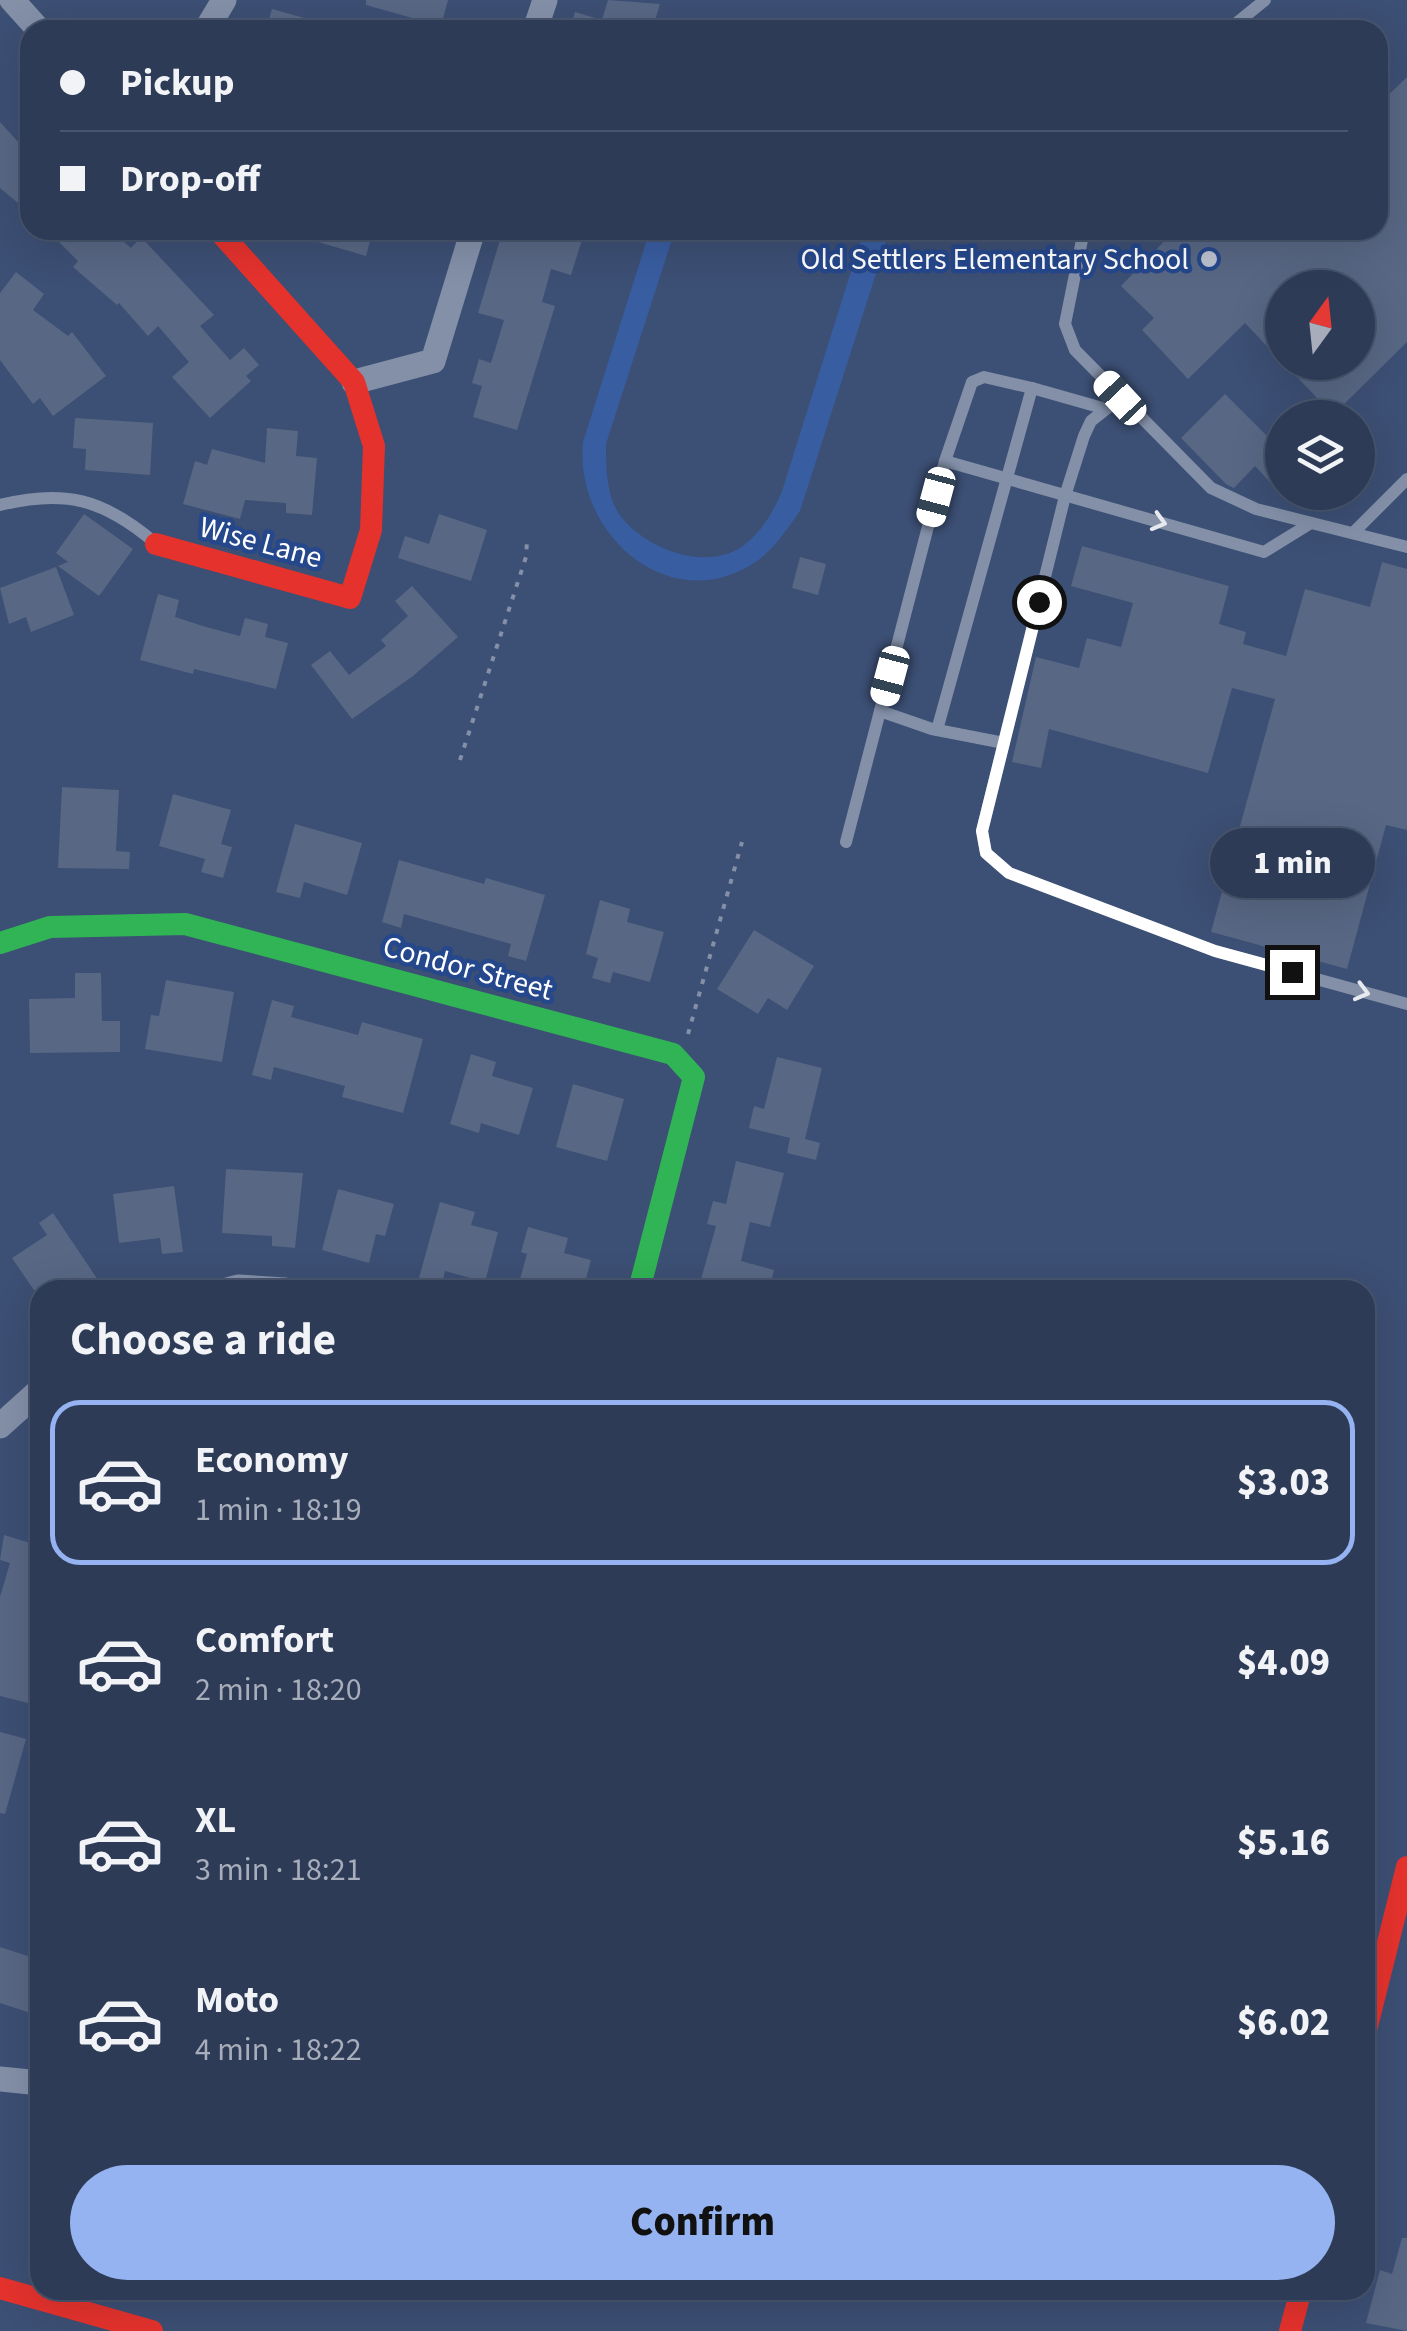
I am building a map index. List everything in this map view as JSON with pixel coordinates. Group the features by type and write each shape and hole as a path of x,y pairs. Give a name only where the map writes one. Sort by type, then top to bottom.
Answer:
{"street":[{"path":"12,0 30,20"},
{"path":"227,240 354,382 433,361 470,240"},
{"name":"Wise Lane","path":"156,544 350,598 371,530 374,446 354,382"},
{"name":"Condor Street","path":"0,943 50,927 186,924 673,1054"},
{"path":"642,1280 694,1077 673,1054"},
{"path":"0,1426 30,1399"},
{"path":"1375,1994 1407,1867"},
{"path":"0,2079 30,2082"},
{"path":"0,2288 30,2300"},
{"path":"31,2300 91,2323 152,2331"},
{"path":"1290,2331 1298,2300"}],"lane":[{"path":"1240,20 1265,0"},
{"path":"1082,240 1065,324 1075,350 1211,488 1256,508 1406,545"},
{"path":"846,842 946,461 972,382 993,378 1106,409"},
{"path":"937,730 1032,388"},
{"path":"1120,398 1091,422 1065,496 982,831 986,853 998,868 1215,951 1407,1004"},
{"path":"946,461 1264,552 1312,523"},
{"path":"1353,534 1407,479"},
{"path":"0,505 62,496 94,503 120,516 156,544"},
{"path":"880,711 937,730 1004,744"}],"path":[{"path":"460,760 526,556 527,541"},
{"path":"673,1054 692,1028 742,842"}],"shaded area":[{"path":"647,240 672,240 606,444 608,482 622,518 664,549 699,557 733,552 764,525 782,491 861,240 887,240 800,511 780,539 754,563 722,577 690,580 660,573 633,558 611,535 594,507 584,476 583,442"}],"building":[{"path":"366,0 448,0 443,20 420,20 366,5"},
{"path":"608,0 660,4 655,20 602,20"},
{"path":"272,9 311,20 269,20"},
{"path":"575,12 602,20 573,20"},
{"path":"1407,77 1407,342 1375,374 1375,270 1265,270 1265,344 1245,323 1188,379 1142,330 1154,318 1121,286 1165,240 1388,240 1388,95"},
{"path":"0,122 20,144 20,205 0,188"},
{"path":"57,240 122,240 131,248 144,240 214,315 200,326 230,360 244,348 259,365 246,376 251,381 210,418 172,377 189,362 158,326 148,336 119,303 73,267 78,261"},
{"path":"311,240 370,240 366,256"},
{"path":"500,240 582,240 571,275 551,269 542,302 555,306 517,430 473,417 482,386 472,383 479,359 491,363 504,320 478,313"},
{"path":"16,272 44,294 33,310 68,336 72,332 106,376 53,416 40,398 33,404 0,360 0,293"},
{"path":"1300,380 1368,380 1348,400 1319,400"},
{"path":"1225,394 1265,434 1265,477 1255,466 1234,488 1181,438"},
{"path":"75,418 153,423 150,475 85,470 86,449 73,448"},
{"path":"267,428 298,431 296,456 317,458 312,515 286,513 286,503 245,500 240,519 183,504 195,461 207,465 212,449 265,463"},
{"path":"84,514 133,549 99,596 58,566 68,562 56,553"},
{"path":"439,514 487,530 471,581 398,558 405,536 429,544"},
{"path":"1082,546 1229,586 1219,624 1246,632 1243,644 1286,656 1305,589 1370,607 1382,562 1407,569 1407,830 1386,825 1347,969 1211,932 1275,699 1232,688 1208,773 1049,729 1041,768 1012,762 1036,657 1079,668 1087,638 1121,647 1133,603 1071,586"},
{"path":"800,557 826,564 818,595 792,588"},
{"path":"56,567 74,615 31,632 26,617 9,624 0,588"},
{"path":"412,586 458,637 413,676 352,719 311,665 330,651 349,675 386,646 381,640 408,616 395,601"},
{"path":"158,594 179,600 175,617 206,627 240,636 245,618 268,624 265,637 288,643 276,689 140,660"},
{"path":"62,787 119,790 116,851 130,852 129,869 58,868"},
{"path":"173,794 231,810 221,844 232,847 223,878 201,872 205,859 159,846"},
{"path":"295,824 362,843 347,895 304,882 300,898 276,892"},
{"path":"399,860 484,884 486,878 545,895 526,961 508,956 511,944 404,914 401,928 382,922"},
{"path":"600,900 630,909 627,922 664,932 650,982 613,972 610,983 592,978 598,958 586,954"},
{"path":"754,930 814,966 787,1010 768,998 758,1014 717,989"},
{"path":"75,973 101,973 102,1021 120,1021 120,1052 30,1053 29,999 75,998"},
{"path":"166,980 234,992 222,1062 145,1049 151,1015 159,1016"},
{"path":"272,1000 294,1006 291,1017 358,1035 362,1022 423,1039 403,1113 342,1097 345,1086 274,1067 271,1080 252,1075"},
{"path":"471,1054 496,1062 492,1076 533,1088 519,1135 481,1123 479,1133 450,1124"},
{"path":"777,1057 822,1068 805,1139 820,1143 816,1160 787,1153 790,1138 749,1128 754,1106 764,1109"},
{"path":"573,1084 624,1099 607,1161 556,1147"},
{"path":"736,1161 784,1173 770,1227 750,1222 741,1261 774,1270 772,1280 701,1280 716,1226 707,1224 713,1201 726,1204"},
{"path":"226,1169 303,1173 295,1248 272,1246 272,1236 222,1233"},
{"path":"174,1186 183,1252 162,1254 160,1238 119,1243 113,1194"},
{"path":"338,1189 394,1204 385,1236 376,1234 369,1263 322,1250"},
{"path":"440,1202 475,1212 471,1225 498,1232 486,1280 445,1271 443,1280 419,1278"},
{"path":"53,1213 98,1280 30,1280 30,1284 12,1258 47,1235 39,1223"},
{"path":"528,1227 568,1238 564,1253 591,1260 586,1280 520,1280 527,1254 521,1252"},
{"path":"4,1535 30,1543 30,1704 0,1696 0,1597 10,1563 0,1560"},
{"path":"0,1732 26,1739 5,1814 0,1813"},
{"path":"0,1947 30,1957 30,2013 0,2003"},
{"path":"1402,2238 1407,2238 1407,2331 1366,2323 1380,2270 1392,2274"}],"traffic: fast":[{"path":"0,943 50,927 185,924 673,1054 694,1077 642,1280"}],"traffic: jam":[{"path":"156,544 350,598 371,530 374,446 354,382 227,240"},
{"path":"1375,1994 1407,1867"},
{"path":"0,2288 30,2296"},
{"path":"42,2300 152,2331"},
{"path":"1290,2331 1298,2300"}],"place":[{"name":"Old Settlers Elementary School","path":"1209,259"}],"route":[{"path":"1039,602 982,831 982,843 991,861 1009,873 1215,951 1292,972"}]}
